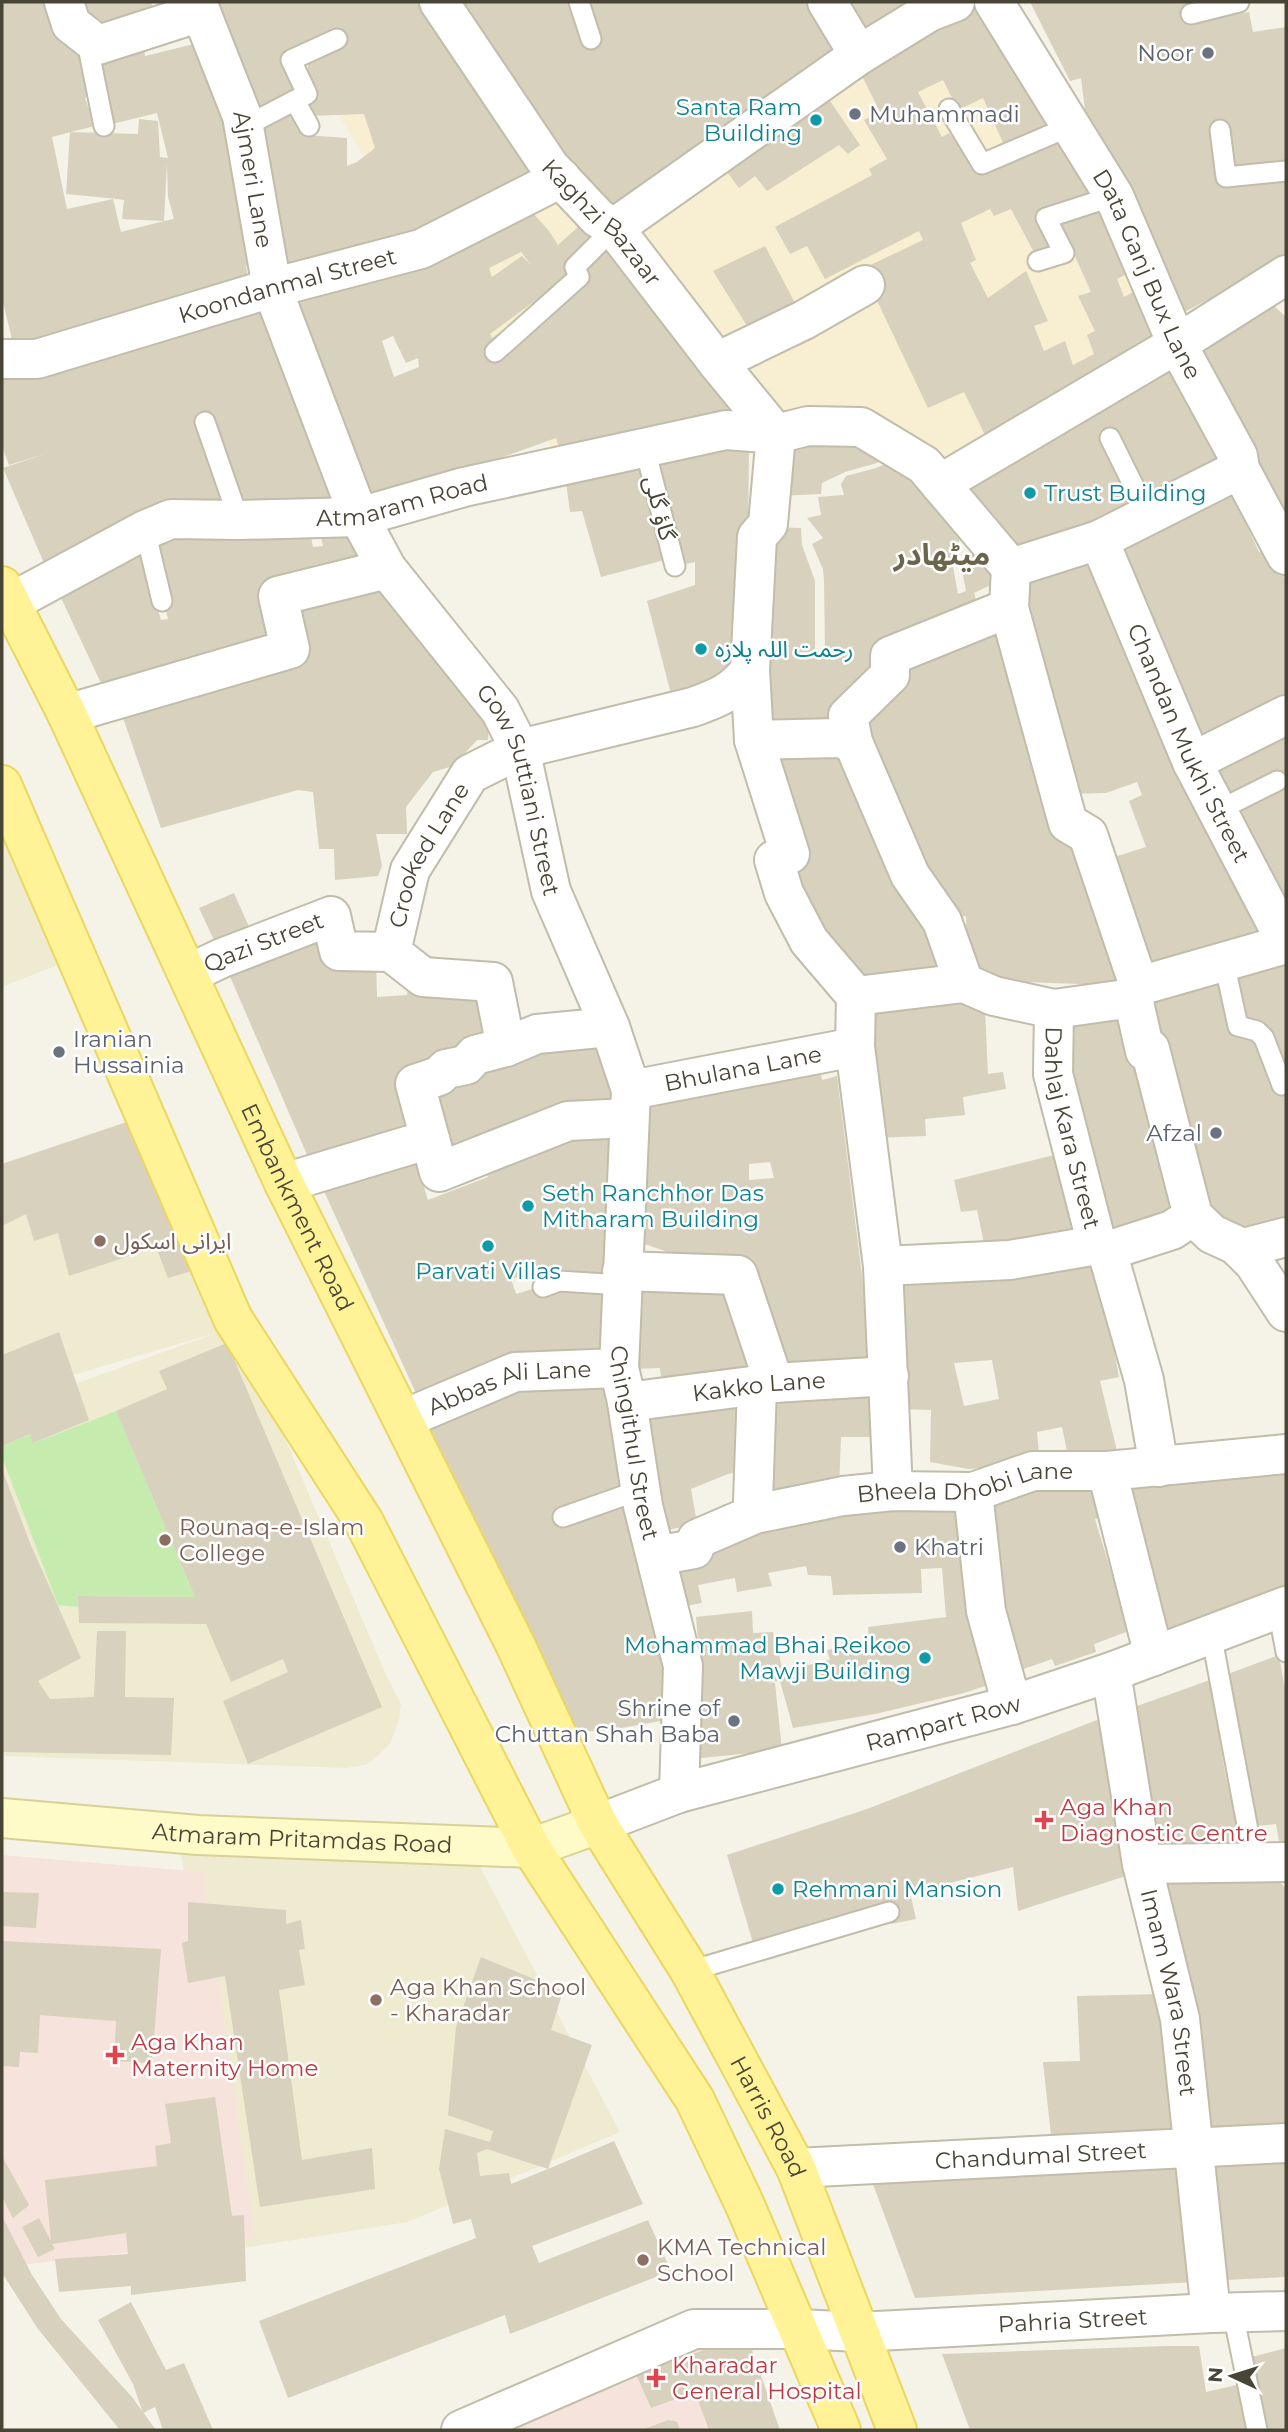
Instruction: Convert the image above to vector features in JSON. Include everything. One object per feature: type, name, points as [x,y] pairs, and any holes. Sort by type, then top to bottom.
[{"type":"main road","name":"Embankment Road","points":[[6,595],[67,714],[284,1183],[515,1644],[598,1824]]},
{"type":"main road","points":[[2,785],[233,1319],[364,1522],[531,1848],[695,2099],[744,2203],[841,2430]]},
{"type":"main road","name":"Atmaram Pritamdas Road","points":[[2,1818],[198,1835],[531,1848],[598,1824]]},
{"type":"main road","name":"Harris Road","points":[[598,1824],[690,1971],[796,2168],[897,2430]]},
{"type":"street","points":[[64,2],[71,24],[98,45],[199,7]]},
{"type":"street","name":"Kaghzi Bazaar","points":[[439,2],[550,167],[598,218],[614,228],[717,362],[792,430]]},
{"type":"street","points":[[827,2],[859,55]]},
{"type":"street","points":[[614,228],[859,55],[929,12],[956,2]]},
{"type":"street","name":"Data Ganj Bux Lane","points":[[995,2],[1114,196],[1177,344],[1238,456],[1240,469],[1286,555]]},
{"type":"street","name":"Ajmeri Lane","points":[[199,7],[242,116],[272,288],[359,517]]},
{"type":"street","name":"Koondanmal Street","points":[[3,354],[37,359],[272,288],[421,249],[561,178]]},
{"type":"street","points":[[940,484],[1285,277]]},
{"type":"street","points":[[717,362],[804,320],[865,285]]},
{"type":"street","name":"Atmaram Road","points":[[6,595],[171,519],[359,517],[464,487],[726,430],[861,427],[924,465],[1011,568]]},
{"type":"street","points":[[792,430],[768,524],[757,537],[750,670],[754,740],[790,854],[774,860],[784,893],[809,941],[856,996],[855,1046],[883,1266],[893,1491]]},
{"type":"street","points":[[1240,469],[1099,540],[1011,568],[1009,608],[1068,823],[1088,835],[1136,992],[1145,1051],[1150,1049],[1193,1216],[1212,1234],[1240,1249],[1254,1263],[1286,1312]]},
{"type":"street","name":"Gow Suttiani Street","points":[[359,517],[387,569],[500,710],[520,749],[551,891],[610,1027],[629,1104]]},
{"type":"street","name":"Chandan Mukhi Street","points":[[1099,540],[1192,762],[1286,943]]},
{"type":"street","points":[[67,714],[290,649],[278,596],[387,569]]},
{"type":"street","points":[[964,983],[942,921],[910,876],[853,742],[848,716],[890,675],[890,656],[1009,608]]},
{"type":"street","name":"Crooked Lane","points":[[391,952],[410,870],[470,774],[520,749],[693,707],[717,698],[739,685],[750,670]]},
{"type":"street","points":[[1192,762],[1286,715]]},
{"type":"street","points":[[754,740],[838,738],[853,742]]},
{"type":"street","name":"Qazi Street","points":[[188,974],[331,916],[339,951],[391,952]]},
{"type":"street","points":[[856,996],[964,983],[995,996],[1054,1009],[1136,992],[1286,943]]},
{"type":"street","points":[[391,952],[423,977],[493,982],[506,1047]]},
{"type":"street","name":"Dahlaj Kara Street","points":[[1054,1009],[1053,1074],[1102,1248],[1144,1380],[1159,1466]]},
{"type":"street","points":[[284,1183],[430,1139],[415,1084],[439,1076],[446,1069],[466,1065],[475,1055],[506,1047],[537,1034],[610,1027]]},
{"type":"street","name":"Bhulana Lane","points":[[430,1139],[439,1172],[568,1121],[855,1046]]},
{"type":"street","name":"Chingithul Street","points":[[629,1104],[622,1278],[623,1385],[640,1490],[683,1666],[679,1793]]},
{"type":"street","points":[[883,1266],[1010,1260],[1102,1248],[1172,1230],[1193,1216]]},
{"type":"street","points":[[1240,1249],[1286,1237]]},
{"type":"street","points":[[622,1278],[738,1275],[766,1385],[753,1501],[755,1514]]},
{"type":"street","name":"Abbas Ali Lane","points":[[404,1419],[515,1372],[623,1385]]},
{"type":"street","name":"Kakko Lane","points":[[623,1385],[766,1385],[889,1376]]},
{"type":"street","name":"Bheela Dhobi Lane","points":[[656,1556],[694,1549],[697,1539],[755,1514],[843,1496],[893,1491],[973,1492],[1033,1471],[1107,1471],[1286,1454]]},
{"type":"street","points":[[1107,1471],[1154,1656]]},
{"type":"street","points":[[973,1492],[986,1611],[1012,1705]]},
{"type":"street","name":"Rampart Row","points":[[598,1824],[679,1793],[1012,1705],[1111,1672],[1282,1607]]},
{"type":"street","name":"Imam Wara Street","points":[[1111,1672],[1142,1864],[1180,2019],[1194,2147],[1222,2313]]},
{"type":"street","points":[[1142,1864],[1270,1862]]},
{"type":"street","name":"Chandumal Street","points":[[796,2168],[1286,2143]]},
{"type":"street","name":"Pahria Street","points":[[461,2430],[694,2329],[859,2332],[1286,2311]]},
{"type":"lane","points":[[579,2],[592,38]]},
{"type":"lane","points":[[1191,15],[1240,2]]},
{"type":"lane","points":[[86,35],[104,126]]},
{"type":"lane","points":[[244,127],[307,94],[291,60],[337,39]]},
{"type":"lane","points":[[295,101],[309,126]]},
{"type":"lane","points":[[949,109],[982,164],[1071,126]]},
{"type":"lane","points":[[1220,130],[1226,177],[1286,171]]},
{"type":"lane","points":[[1038,261],[1065,253],[1046,218],[1114,196]]},
{"type":"lane","points":[[495,352],[579,277],[575,267],[614,228]]},
{"type":"lane","points":[[205,422],[239,520]]},
{"type":"lane","points":[[1110,438],[1148,515]]},
{"type":"lane","name":"گاؤ گلی","points":[[645,449],[675,566]]},
{"type":"lane","points":[[145,530],[162,601]]},
{"type":"lane","points":[[1217,811],[1277,781]]},
{"type":"lane","points":[[1224,962],[1238,1026],[1257,1031],[1264,1038],[1282,1085]]},
{"type":"lane","points":[[543,1286],[559,1282],[622,1278]]},
{"type":"lane","points":[[563,1517],[640,1490]]},
{"type":"lane","points":[[1282,1607],[1286,1651]]},
{"type":"lane","points":[[1211,1633],[1270,1862]]},
{"type":"lane","points":[[690,1971],[889,1913]]},
{"type":"lane","points":[[1222,2313],[1257,2430]]},
{"type":"shaded area","points":[[269,2],[828,2],[859,55],[955,2],[994,2],[1177,344],[940,484],[852,427],[563,467],[495,352],[421,249]]},
{"type":"shaded area","points":[[2,785],[75,958],[2,987]]},
{"type":"shaded area","name":"Rounaq-e-Islam College","points":[[143,1116],[401,1704],[399,1720],[390,1744],[365,1765],[347,1768],[2,1756],[2,1410],[219,1332],[2,1396],[2,1164]]},
{"type":"shaded area","name":"Aga Khan School - Kharadar","points":[[180,1846],[479,1865],[620,2132],[408,2222],[237,2249]]},
{"type":"shaded area","name":"Aga Khan Maternity Home","points":[[2,1855],[203,1872],[255,2238],[2,2267]]},
{"type":"shaded area","name":"Kharadar General Hospital","points":[[706,2327],[748,2430],[464,2430]]},
{"type":"green space","points":[[116,1411],[195,1597],[79,1596],[78,1607],[58,1605],[2,1457],[2,1446],[31,1434],[34,1443]]},
{"type":"building","points":[[2,2],[53,2],[85,58],[91,96],[85,98],[95,126],[71,132],[138,134],[139,119],[158,121],[160,157],[168,158],[157,113],[112,124],[97,55],[143,44],[145,56],[198,43],[232,144],[252,266],[246,266],[249,283],[14,348],[2,298]],"holes":[[[70,132],[66,194],[124,200],[122,219],[164,221],[121,232],[113,199],[67,209],[52,137]],[[167,164],[168,197],[174,219],[164,221]]]},
{"type":"building","points":[[72,2],[151,2],[156,17],[124,28],[92,22]]},
{"type":"building","points":[[209,2],[417,2],[468,75],[541,170],[390,252],[287,275],[249,128],[298,110],[306,135],[347,138],[347,166],[375,148],[364,114],[308,116],[308,63],[343,47],[338,35],[286,58],[304,91],[258,116]]},
{"type":"building","points":[[453,2],[813,2],[847,56],[610,212],[544,130]]},
{"type":"building","points":[[844,2],[934,2],[868,41]]},
{"type":"building","points":[[970,2],[986,2],[1055,127],[1005,147],[983,98],[958,110],[943,80],[918,92],[942,137],[949,133],[980,172],[1062,140],[1090,197],[1053,210],[1056,250],[1036,256],[1011,209],[994,216],[990,209],[961,223],[976,260],[970,263],[988,298],[1026,271],[1048,321],[1034,326],[1044,351],[1065,341],[1073,365],[1094,354],[1087,335],[1095,331],[1078,296],[1091,292],[1059,220],[1097,207],[1127,274],[1117,279],[1124,297],[1133,292],[1158,345],[988,441],[964,392],[928,408],[862,269],[923,240],[919,231],[825,279],[807,246],[790,254],[775,227],[872,175],[869,169],[887,159],[864,120],[880,112],[855,62]]},
{"type":"building","points":[[1030,2],[1195,2],[1184,5],[1186,23],[1249,12],[1253,32],[1286,27],[1286,263],[1251,277],[1179,315],[1086,118],[1081,78],[1070,81]]},
{"type":"building","name":"Santa Ram Building","points":[[826,95],[860,145],[848,154],[839,145],[767,191],[755,176],[739,188],[721,164]]},
{"type":"building","points":[[522,201],[558,245],[590,216],[605,232],[573,273],[490,334],[492,338],[582,275],[613,235],[739,405],[702,420],[563,460],[556,438],[360,508],[283,293]],"holes":[[[521,252],[532,266],[522,256],[492,277],[489,268]],[[393,336],[406,363],[418,358],[419,367],[394,377],[382,341]]]},
{"type":"building","points":[[765,246],[804,320],[757,342],[713,271]]},
{"type":"building","points":[[265,301],[341,508],[232,505],[47,570],[3,468],[48,453],[9,465],[2,446],[2,375]]},
{"type":"building","points":[[1271,303],[1286,317],[1286,523],[1193,348]]},
{"type":"building","points":[[1168,358],[1225,466],[1147,505],[1113,436],[1101,443],[1139,514],[1016,560],[956,488]]},
{"type":"building","points":[[788,435],[852,445],[890,456],[822,483],[821,494],[779,496]]},
{"type":"building","points":[[693,445],[749,448],[748,536],[741,664],[673,702],[647,601],[695,585],[695,562],[677,566],[647,457]]},
{"type":"building","points":[[645,457],[672,558],[601,577],[582,511],[570,512],[565,474]]},
{"type":"building","points":[[901,457],[966,521],[952,561],[958,594],[966,591],[960,560],[977,551],[999,581],[974,593],[981,616],[845,705],[843,730],[760,732],[766,527],[801,528],[802,545],[815,581],[815,651],[825,652],[823,569],[812,544],[823,538],[807,518],[821,515],[818,497],[844,495],[841,484],[846,476],[876,468]]},
{"type":"building","points":[[1228,486],[1259,552],[1269,548],[1286,580],[1286,703],[1200,745],[1112,543]]},
{"type":"building","points":[[309,526],[313,547],[323,546],[320,533],[354,527],[362,564],[319,577],[317,564],[271,588],[284,643],[106,694],[56,587],[139,543],[161,620],[168,619],[149,545],[186,528]]},
{"type":"building","points":[[1097,552],[1277,938],[1146,970],[1108,859],[1146,847],[1129,801],[1142,795],[1137,782],[1106,793],[1069,794],[1014,586]]},
{"type":"building","points":[[382,574],[490,701],[488,740],[477,740],[453,766],[433,772],[406,807],[407,834],[376,834],[382,866],[378,876],[335,880],[334,849],[319,849],[313,792],[298,790],[161,828],[120,709],[296,654],[285,601]]},
{"type":"building","points":[[1007,613],[1116,970],[1116,980],[1108,985],[967,980],[966,916],[947,920],[920,865],[914,832],[898,837],[853,719],[901,673]]},
{"type":"building","points":[[1286,725],[1286,918],[1205,763]]},
{"type":"building","points":[[833,742],[955,971],[904,981],[899,971],[856,990],[780,865],[810,855],[795,806],[783,810],[780,752]]},
{"type":"building","points":[[234,893],[254,938],[219,951],[199,908]]},
{"type":"building","points":[[326,927],[376,959],[377,997],[407,995],[408,989],[493,982],[506,1047],[401,1097],[413,1134],[311,1164],[225,965]]},
{"type":"building","points":[[1286,953],[1286,1070],[1270,1031],[1256,1020],[1241,1020],[1232,970]]},
{"type":"building","points":[[1219,980],[1286,1085],[1286,1233],[1210,1226],[1145,999]]},
{"type":"building","points":[[984,988],[988,1074],[1003,1072],[1006,1089],[963,1097],[965,1115],[925,1119],[926,1136],[871,1138],[865,1001]]},
{"type":"building","points":[[1127,1009],[1182,1206],[1108,1239],[1056,1017]]},
{"type":"building","points":[[606,1031],[623,1107],[438,1153],[420,1089]]},
{"type":"building","points":[[818,1061],[822,1080],[837,1076],[874,1371],[781,1378],[745,1279],[639,1242],[641,1099]],"holes":[[[770,1162],[774,1178],[749,1180],[749,1164]]]},
{"type":"building","points":[[130,1121],[195,1270],[168,1278],[156,1247],[69,1276],[58,1233],[34,1241],[26,1214],[2,1226],[2,1164]]},
{"type":"building","points":[[620,1133],[608,1357],[419,1400],[323,1189],[416,1161],[428,1200],[488,1177],[484,1166],[549,1136]],"holes":[[[559,1266],[559,1281],[516,1294],[511,1279]]]},
{"type":"building","points":[[1062,1153],[1084,1234],[985,1248],[977,1210],[961,1212],[954,1180]]},
{"type":"building","points":[[1091,1254],[1119,1377],[1100,1381],[1119,1459],[1070,1466],[1062,1427],[1037,1432],[1040,1464],[968,1469],[930,1462],[931,1410],[903,1409],[900,1273]],"holes":[[[992,1360],[999,1399],[964,1406],[954,1363]]]},
{"type":"building","points":[[637,1280],[735,1283],[767,1378],[662,1387],[660,1368],[633,1369]]},
{"type":"building","points":[[59,1332],[89,1420],[33,1443],[30,1434],[2,1446],[2,1355]]},
{"type":"building","points":[[227,1343],[382,1707],[248,1764],[223,1701],[288,1672],[283,1659],[231,1682],[206,1624],[79,1623],[78,1596],[195,1597],[116,1411],[167,1389],[159,1371]]},
{"type":"building","points":[[604,1372],[623,1501],[668,1638],[666,1720],[605,1731],[577,1731],[570,1730],[424,1419],[503,1386]]},
{"type":"building","points":[[878,1392],[878,1437],[841,1437],[839,1489],[764,1490],[764,1393]]},
{"type":"building","points":[[752,1397],[748,1470],[728,1474],[691,1489],[697,1523],[657,1533],[637,1407]]},
{"type":"building","points":[[1286,1466],[1286,1585],[1158,1633],[1117,1478]]},
{"type":"building","points":[[2,1469],[30,1543],[81,1658],[38,1681],[50,1699],[94,1697],[97,1631],[126,1631],[125,1697],[174,1698],[171,1755],[2,1752]]},
{"type":"building","points":[[1098,1478],[1108,1516],[1095,1519],[1129,1631],[1094,1644],[1096,1652],[1055,1666],[1052,1659],[1018,1671],[996,1602],[985,1495]]},
{"type":"building","points":[[967,1500],[994,1683],[964,1693],[875,1714],[793,1728],[780,1681],[767,1682],[775,1683],[782,1750],[692,1759],[694,1651],[699,1650],[696,1617],[752,1611],[753,1633],[773,1632],[783,1671],[830,1660],[827,1650],[869,1641],[868,1627],[946,1617],[942,1568],[921,1569],[922,1593],[833,1595],[831,1576],[808,1575],[806,1566],[768,1573],[772,1586],[737,1592],[735,1578],[698,1585],[702,1603],[676,1608],[666,1559],[766,1518]]},
{"type":"building","points":[[1279,1655],[1286,1696],[1286,1852],[1281,1852],[1276,1824],[1257,1826],[1228,1674]]},
{"type":"building","points":[[1210,1680],[1224,1767],[1241,1844],[1151,1856],[1123,1711]]},
{"type":"building","points":[[1110,1715],[1135,1873],[1018,1911],[1013,1867],[910,1893],[916,1919],[891,1924],[888,1913],[754,1946],[727,1855],[867,1809]]},
{"type":"building","points":[[1271,1871],[1286,1889],[1286,2133],[1202,2137],[1167,1878]]},
{"type":"building","points":[[2,1892],[39,1893],[36,1928],[2,1926]]},
{"type":"building","points":[[188,1902],[286,1910],[286,1924],[301,1920],[305,1949],[299,1950],[305,1985],[279,1990],[302,2160],[372,2148],[375,2189],[260,2207],[225,1976],[188,1983],[182,1943],[188,1941]]},
{"type":"building","points":[[2,1941],[161,1949],[152,2063],[114,2061],[116,2021],[40,2015],[38,2053],[20,2052],[19,2067],[2,2066]]},
{"type":"building","points":[[481,1957],[563,1991],[551,2030],[592,2045],[548,2169],[614,2141],[643,2204],[532,2246],[539,2263],[648,2220],[671,2271],[510,2334],[505,2315],[288,2398],[259,2321],[476,2238],[471,2219],[453,2224],[439,2169],[445,2129],[490,2142],[493,2131],[448,2115],[456,2027]],"holes":[[[487,2149],[548,2169],[511,2184],[509,2173],[480,2176],[477,2153]]]},
{"type":"building","points":[[1161,1994],[1169,2046],[1172,2141],[1052,2145],[1043,2062],[1080,2061],[1077,1996]]},
{"type":"building","points":[[215,2097],[232,2216],[244,2215],[246,2281],[131,2295],[131,2286],[59,2292],[55,2259],[128,2254],[126,2233],[52,2244],[55,2249],[38,2257],[22,2227],[39,2218],[51,2241],[45,2180],[157,2166],[155,2146],[171,2143],[165,2104]]},
{"type":"building","points":[[1286,2153],[1286,2277],[1224,2280],[1212,2157]]},
{"type":"building","points":[[2,2156],[29,2205],[13,2218],[2,2197]]},
{"type":"building","points":[[1184,2158],[1195,2282],[915,2298],[870,2176]]},
{"type":"building","points":[[2,2216],[32,2275],[61,2319],[132,2397],[156,2430],[120,2430],[38,2329],[2,2273]]},
{"type":"building","points":[[131,2302],[166,2370],[184,2363],[213,2430],[163,2430],[155,2407],[143,2413],[133,2384],[98,2320]]},
{"type":"building","points":[[721,2344],[752,2350],[780,2430],[709,2430],[695,2392],[651,2408],[636,2374]]},
{"type":"building","points":[[1199,2346],[1206,2392],[1241,2384],[1251,2430],[970,2430],[942,2354]]},
{"type":"building","points":[[1286,2348],[1286,2430],[1263,2430],[1248,2358]]},
{"type":"building","points":[[668,2420],[677,2422],[680,2430],[642,2430]]},
{"type":"place","name":"Noor","points":[[1208,53]]},
{"type":"place","name":"Muhammadi","points":[[855,114]]},
{"type":"place","name":"Santa Ram Building","points":[[816,120]]},
{"type":"place","name":"Trust Building","points":[[1030,493]]},
{"type":"place","name":"رحمت اللہ پلازہ","points":[[701,649]]},
{"type":"place","name":"Iranian Hussainia","points":[[59,1052]]},
{"type":"place","name":"Afzal","points":[[1216,1133]]},
{"type":"place","name":"Seth Ranchhor Das Mitharam Building","points":[[528,1206]]},
{"type":"place","name":"ایرانی اسکول","points":[[100,1241]]},
{"type":"place","name":"Parvati Villas","points":[[488,1246]]},
{"type":"place","name":"Rounaq-e-Islam College","points":[[165,1540]]},
{"type":"place","name":"Khatri","points":[[900,1547]]},
{"type":"place","name":"Mohammad Bhai Reikoo Mawji Building","points":[[925,1658]]},
{"type":"place","name":"Shrine of Chuttan Shah Baba","points":[[734,1721]]},
{"type":"place","name":"Aga Khan Diagnostic Centre","points":[[1044,1820]]},
{"type":"place","name":"Rehmani Mansion","points":[[778,1889]]},
{"type":"place","name":"Aga Khan School - Kharadar","points":[[376,2000]]},
{"type":"place","name":"Aga Khan Maternity Home","points":[[115,2055]]},
{"type":"place","name":"KMA Technical School","points":[[643,2260]]},
{"type":"place","name":"Kharadar General Hospital","points":[[656,2378]]},
{"type":"district","name":"میٹھادر","points":[[942,554]]}]
